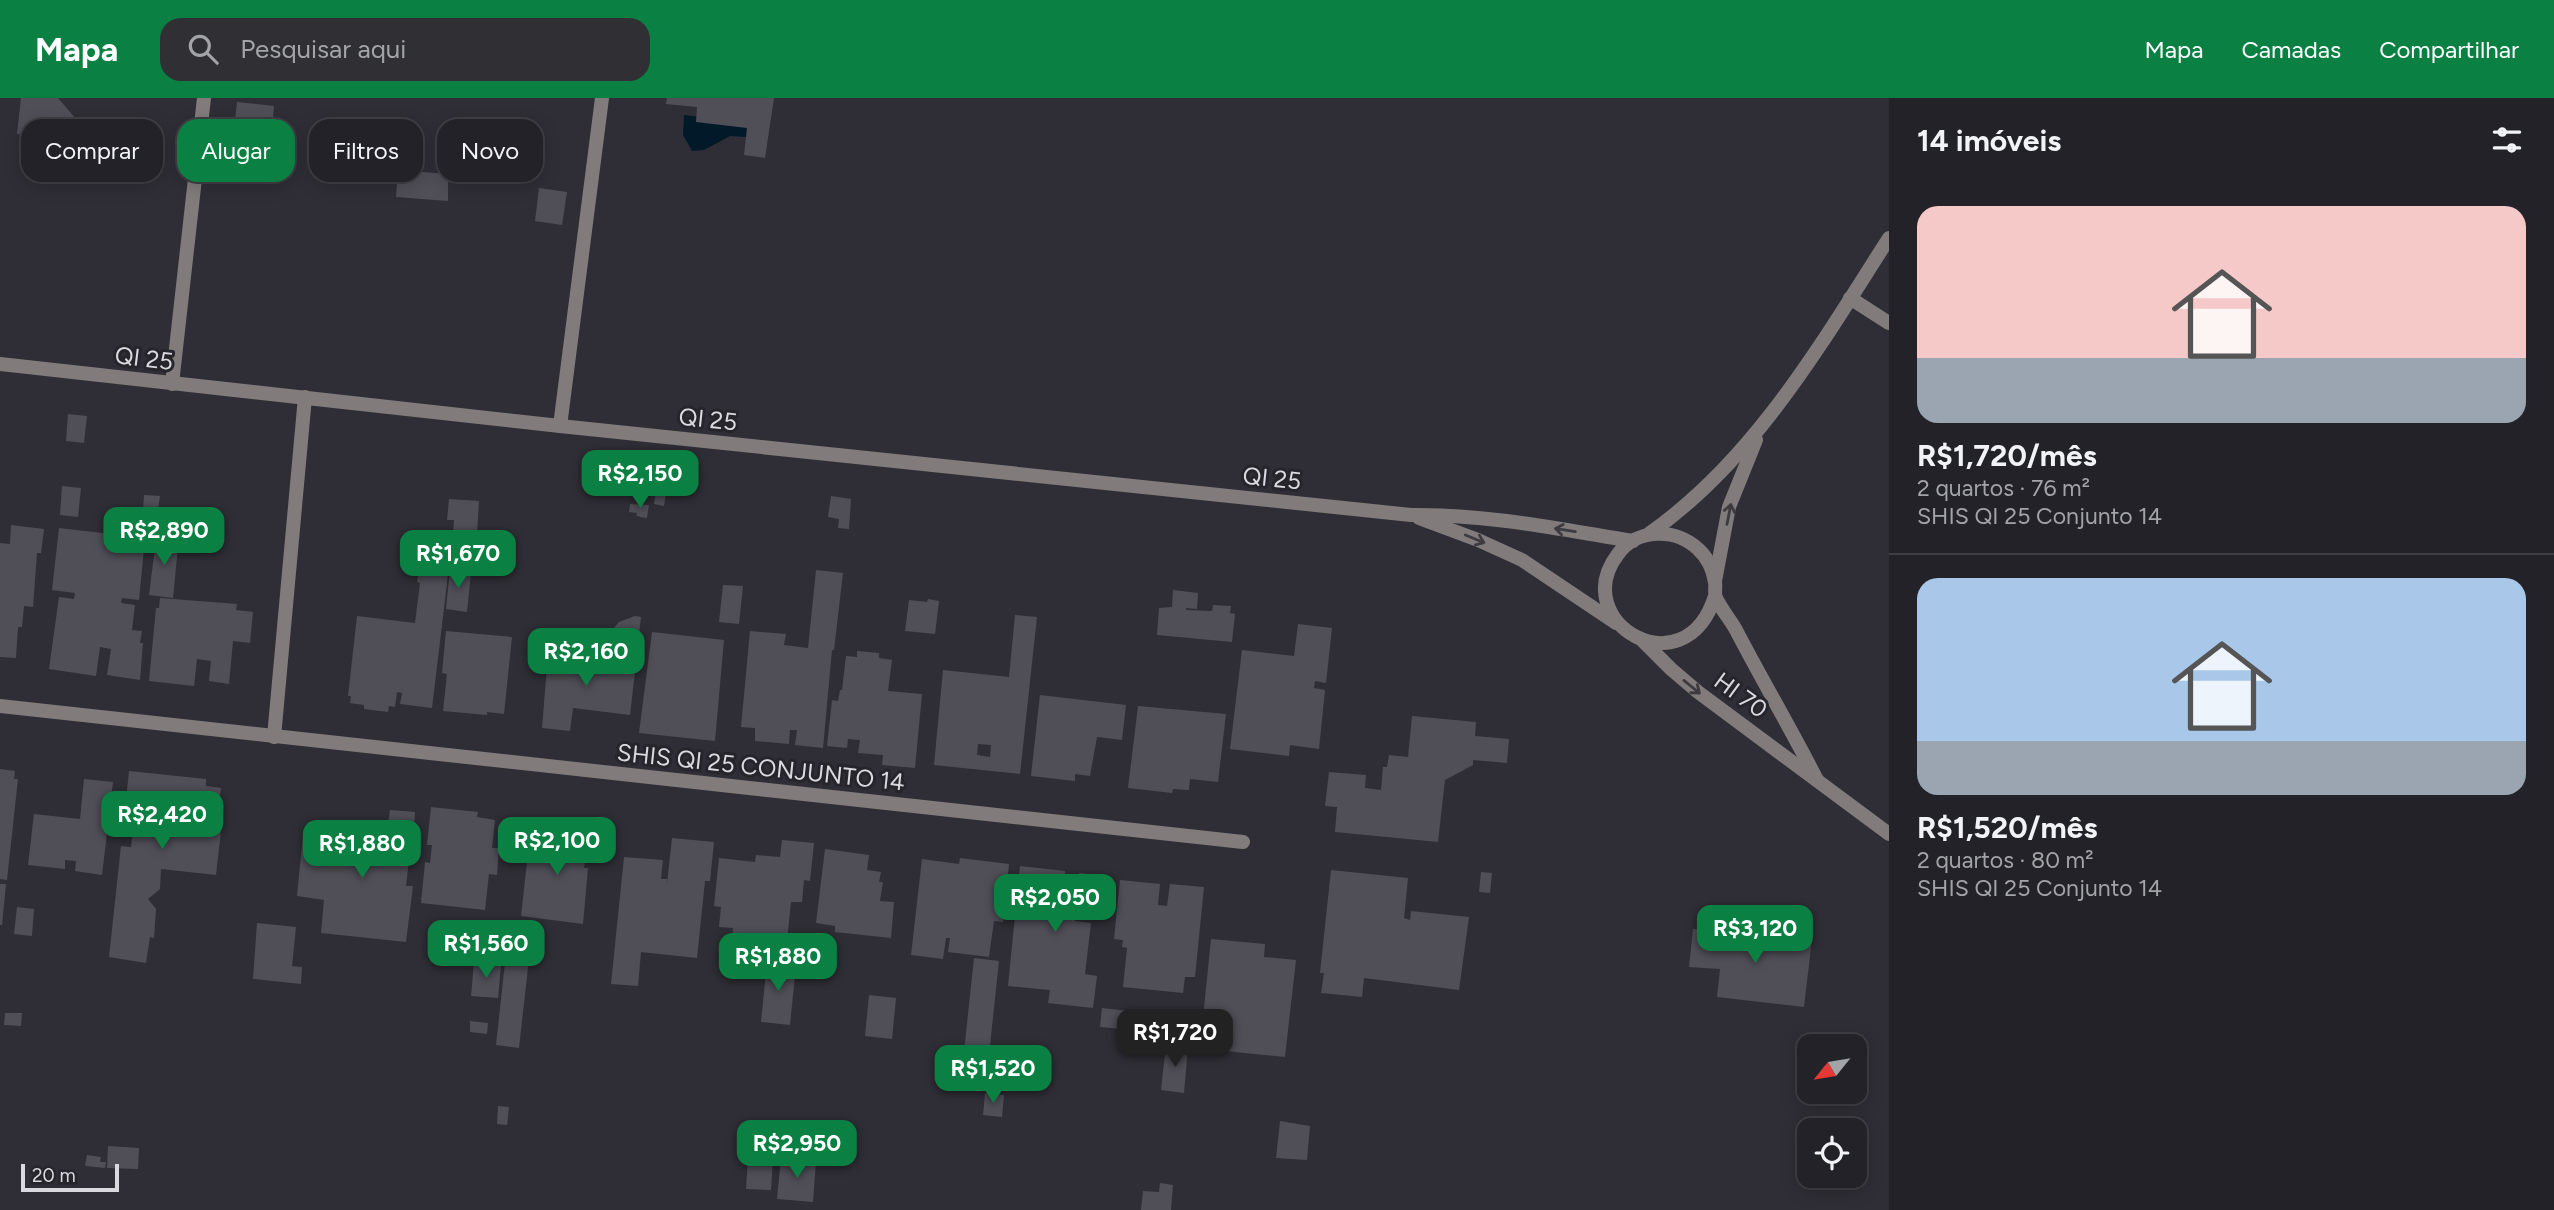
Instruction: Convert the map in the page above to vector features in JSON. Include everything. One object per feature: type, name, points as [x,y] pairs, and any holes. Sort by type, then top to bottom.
[{"type":"street","points":[[172,384],[204,98]]},
{"type":"street","points":[[560,426],[602,98]]},
{"type":"street","points":[[1759,432],[1730,508],[1710,612],[1702,625],[1689,636],[1658,644],[1642,641],[1619,625],[1610,611],[1606,579],[1611,564],[1620,550],[1649,534],[1682,509],[1759,432],[1889,238]]},
{"type":"street","points":[[1850,298],[1889,323]]},
{"type":"street","name":"QI 25","points":[[0,364],[1411,515],[1453,514],[1508,520],[1633,541]]},
{"type":"street","points":[[274,737],[304,397]]},
{"type":"street","name":"QI 25","points":[[1411,515],[1478,540],[1522,561],[1619,625]]},
{"type":"street","points":[[1649,534],[1667,534],[1684,539],[1699,550],[1710,564],[1715,589]]},
{"type":"street","name":"HI 70","points":[[1715,589],[1753,666],[1788,722],[1817,780]]},
{"type":"street","name":"HI 70","points":[[1642,641],[1698,692],[1889,834]]},
{"type":"street","name":"SHIS QI 25 CONJUNTO 14","points":[[0,706],[1243,842]]},
{"type":"water","points":[[684,115],[763,124],[762,138],[730,136],[704,150],[692,151],[683,135]]},
{"type":"building","points":[[21,98],[58,98],[76,119],[21,119],[21,134],[17,134]]},
{"type":"building","points":[[667,98],[774,98],[765,158],[744,155],[747,128],[696,122],[697,107],[666,104]]},
{"type":"building","points":[[237,102],[274,106],[273,119],[235,119]]},
{"type":"building","points":[[423,172],[437,173],[437,182],[448,182],[448,201],[396,197],[397,182],[423,182]]},
{"type":"building","points":[[539,188],[567,192],[562,225],[535,221]]},
{"type":"building","points":[[68,414],[87,416],[84,443],[66,441]]},
{"type":"building","points":[[62,486],[81,488],[78,517],[60,515]]},
{"type":"building","points":[[656,491],[666,492],[664,506],[654,504]]},
{"type":"building","points":[[144,495],[160,496],[156,525],[142,524]]},
{"type":"building","points":[[831,496],[851,499],[849,529],[838,528],[839,519],[828,517]]},
{"type":"building","points":[[449,499],[479,501],[477,534],[453,532],[454,520],[447,520]]},
{"type":"building","points":[[630,504],[649,505],[647,518],[629,512]]},
{"type":"building","points":[[11,525],[44,529],[41,553],[37,553],[33,607],[24,606],[22,627],[18,627],[16,658],[0,657],[0,543],[10,544]]},
{"type":"building","points":[[59,528],[145,538],[139,600],[122,598],[121,603],[135,605],[132,630],[142,631],[140,680],[107,675],[111,649],[100,647],[96,676],[49,669],[59,597],[74,599],[75,593],[52,590]]},
{"type":"building","points":[[157,532],[172,534],[170,547],[178,547],[173,598],[149,595]]},
{"type":"building","points":[[422,546],[451,550],[432,708],[400,704],[402,693],[397,692],[395,707],[389,706],[388,712],[364,709],[364,705],[350,703],[351,696],[348,696],[357,616],[415,623]]},
{"type":"building","points":[[450,569],[471,572],[467,612],[446,609]]},
{"type":"building","points":[[816,570],[843,573],[832,650],[823,748],[795,745],[797,730],[790,730],[789,744],[755,741],[755,728],[741,727],[750,631],[786,634],[784,645],[808,648]]},
{"type":"building","points":[[723,585],[743,586],[739,624],[719,622]]},
{"type":"building","points":[[1173,590],[1198,593],[1197,609],[1186,610],[1212,611],[1213,605],[1231,606],[1230,613],[1235,614],[1232,642],[1157,635],[1159,608],[1172,607]]},
{"type":"building","points":[[160,598],[237,604],[236,610],[253,612],[250,643],[233,641],[229,684],[209,681],[211,661],[197,659],[194,686],[149,681],[156,608],[159,608]]},
{"type":"building","points":[[928,599],[939,601],[935,634],[905,631],[909,600],[927,602]]},
{"type":"building","points":[[1015,615],[1037,617],[1020,774],[934,765],[943,670],[1009,677]],"holes":[[[978,744],[991,745],[990,757],[977,755]]]},
{"type":"building","points":[[635,616],[641,617],[636,660],[609,657],[613,629],[619,622]]},
{"type":"building","points":[[1298,624],[1332,628],[1326,683],[1315,681],[1314,688],[1325,690],[1319,749],[1290,745],[1289,756],[1230,749],[1242,650],[1294,656]]},
{"type":"building","points":[[446,631],[512,637],[504,714],[443,711],[447,674],[442,673]]},
{"type":"building","points":[[652,632],[724,640],[715,741],[639,733]]},
{"type":"building","points":[[857,651],[879,653],[879,658],[892,660],[888,691],[922,694],[915,768],[882,765],[883,755],[858,753],[860,740],[848,739],[847,748],[827,746],[832,700],[838,701],[842,690],[846,656],[857,657]]},
{"type":"building","points":[[548,654],[636,663],[630,715],[573,708],[570,731],[542,728]]},
{"type":"building","points":[[1040,695],[1126,705],[1122,740],[1097,737],[1090,776],[1075,774],[1075,781],[1031,776]]},
{"type":"building","points":[[1138,706],[1226,714],[1218,782],[1190,779],[1189,790],[1173,789],[1172,793],[1128,788]]},
{"type":"building","points":[[1412,716],[1476,722],[1475,736],[1509,739],[1507,763],[1473,760],[1473,765],[1445,780],[1438,842],[1335,832],[1337,807],[1325,806],[1329,772],[1366,775],[1365,788],[1381,790],[1383,767],[1387,767],[1389,755],[1408,757]]},
{"type":"building","points":[[0,769],[15,771],[14,779],[18,779],[7,880],[0,879]]},
{"type":"building","points":[[129,771],[206,779],[206,786],[221,788],[219,803],[224,805],[216,875],[161,869],[160,889],[148,899],[156,909],[154,938],[150,937],[146,963],[109,957],[121,846],[131,847],[136,801],[126,800]]},
{"type":"building","points":[[84,779],[113,782],[102,875],[75,871],[76,861],[65,860],[65,869],[28,865],[34,814],[80,819]]},
{"type":"building","points":[[431,807],[478,812],[477,817],[495,820],[492,848],[499,848],[497,875],[489,874],[485,910],[421,903],[425,862],[430,863],[432,845],[427,845]]},
{"type":"building","points":[[390,810],[415,812],[412,861],[409,860],[406,886],[413,886],[406,942],[321,933],[324,900],[297,896],[303,835],[371,843],[373,821],[388,823]]},
{"type":"building","points":[[535,827],[589,833],[584,868],[588,868],[583,924],[521,916],[527,862],[532,862]]},
{"type":"building","points":[[672,838],[714,842],[710,881],[705,881],[697,958],[641,952],[638,986],[611,984],[624,857],[663,860],[661,879],[667,879],[667,884]]},
{"type":"building","points":[[782,840],[814,843],[810,881],[804,880],[802,902],[791,902],[786,951],[731,945],[733,928],[719,927],[721,907],[714,906],[719,858],[755,862],[756,855],[780,857]]},
{"type":"building","points":[[825,849],[869,855],[867,870],[881,872],[879,882],[883,882],[880,901],[894,902],[891,938],[835,932],[835,926],[816,923]]},
{"type":"building","points":[[960,858],[1009,864],[1003,922],[994,921],[989,957],[948,952],[950,938],[946,938],[943,959],[911,955],[922,859],[959,864]]},
{"type":"building","points":[[1020,866],[1065,871],[1065,874],[1079,876],[1079,873],[1108,876],[1104,911],[1076,908],[1075,921],[1091,923],[1085,974],[1097,976],[1093,1008],[1048,1003],[1050,990],[1008,986]]},
{"type":"building","points":[[1331,870],[1408,878],[1404,918],[1410,920],[1411,911],[1469,917],[1459,990],[1364,978],[1362,997],[1321,993],[1324,973],[1320,973]]},
{"type":"building","points":[[1481,872],[1492,873],[1490,893],[1479,892]]},
{"type":"building","points":[[1120,880],[1160,884],[1158,905],[1167,906],[1170,884],[1204,887],[1195,977],[1185,977],[1183,993],[1123,987],[1127,948],[1122,947],[1123,940],[1114,939]]},
{"type":"building","points":[[0,884],[6,884],[2,925],[0,925]]},
{"type":"building","points":[[17,907],[34,909],[32,936],[14,934]]},
{"type":"building","points":[[257,923],[296,927],[292,966],[302,967],[301,984],[253,979]]},
{"type":"building","points":[[1693,929],[1812,939],[1804,1007],[1717,997],[1720,969],[1689,967]]},
{"type":"building","points":[[508,935],[525,937],[523,958],[529,959],[519,1048],[496,1045]]},
{"type":"building","points":[[1211,939],[1265,944],[1264,957],[1296,960],[1285,1057],[1215,1050],[1215,1054],[1201,1052]]},
{"type":"building","points":[[974,958],[999,961],[988,1064],[963,1061]]},
{"type":"building","points":[[474,962],[501,965],[498,998],[471,996]]},
{"type":"building","points":[[767,962],[796,965],[790,1025],[761,1022]]},
{"type":"building","points":[[869,995],[896,998],[892,1039],[865,1036]]},
{"type":"building","points":[[1102,1008],[1181,1017],[1179,1034],[1100,1027]]},
{"type":"building","points":[[5,1013],[22,1013],[21,1026],[4,1025]]},
{"type":"building","points":[[470,1021],[488,1023],[487,1034],[470,1032]]},
{"type":"building","points":[[1166,1045],[1188,1047],[1184,1093],[1161,1090]]},
{"type":"building","points":[[985,1093],[1004,1095],[1002,1117],[983,1115]]},
{"type":"building","points":[[498,1106],[509,1107],[507,1125],[497,1124]]},
{"type":"building","points":[[1280,1121],[1310,1126],[1307,1160],[1276,1158]]},
{"type":"building","points":[[108,1146],[139,1148],[138,1169],[107,1168]]},
{"type":"building","points":[[87,1155],[101,1157],[100,1162],[106,1162],[105,1168],[85,1166]]},
{"type":"building","points":[[748,1157],[773,1158],[771,1190],[746,1189]]},
{"type":"building","points":[[781,1158],[816,1161],[813,1202],[777,1199]]},
{"type":"building","points":[[1160,1183],[1173,1185],[1171,1210],[1141,1210],[1143,1191],[1159,1192]]}]
